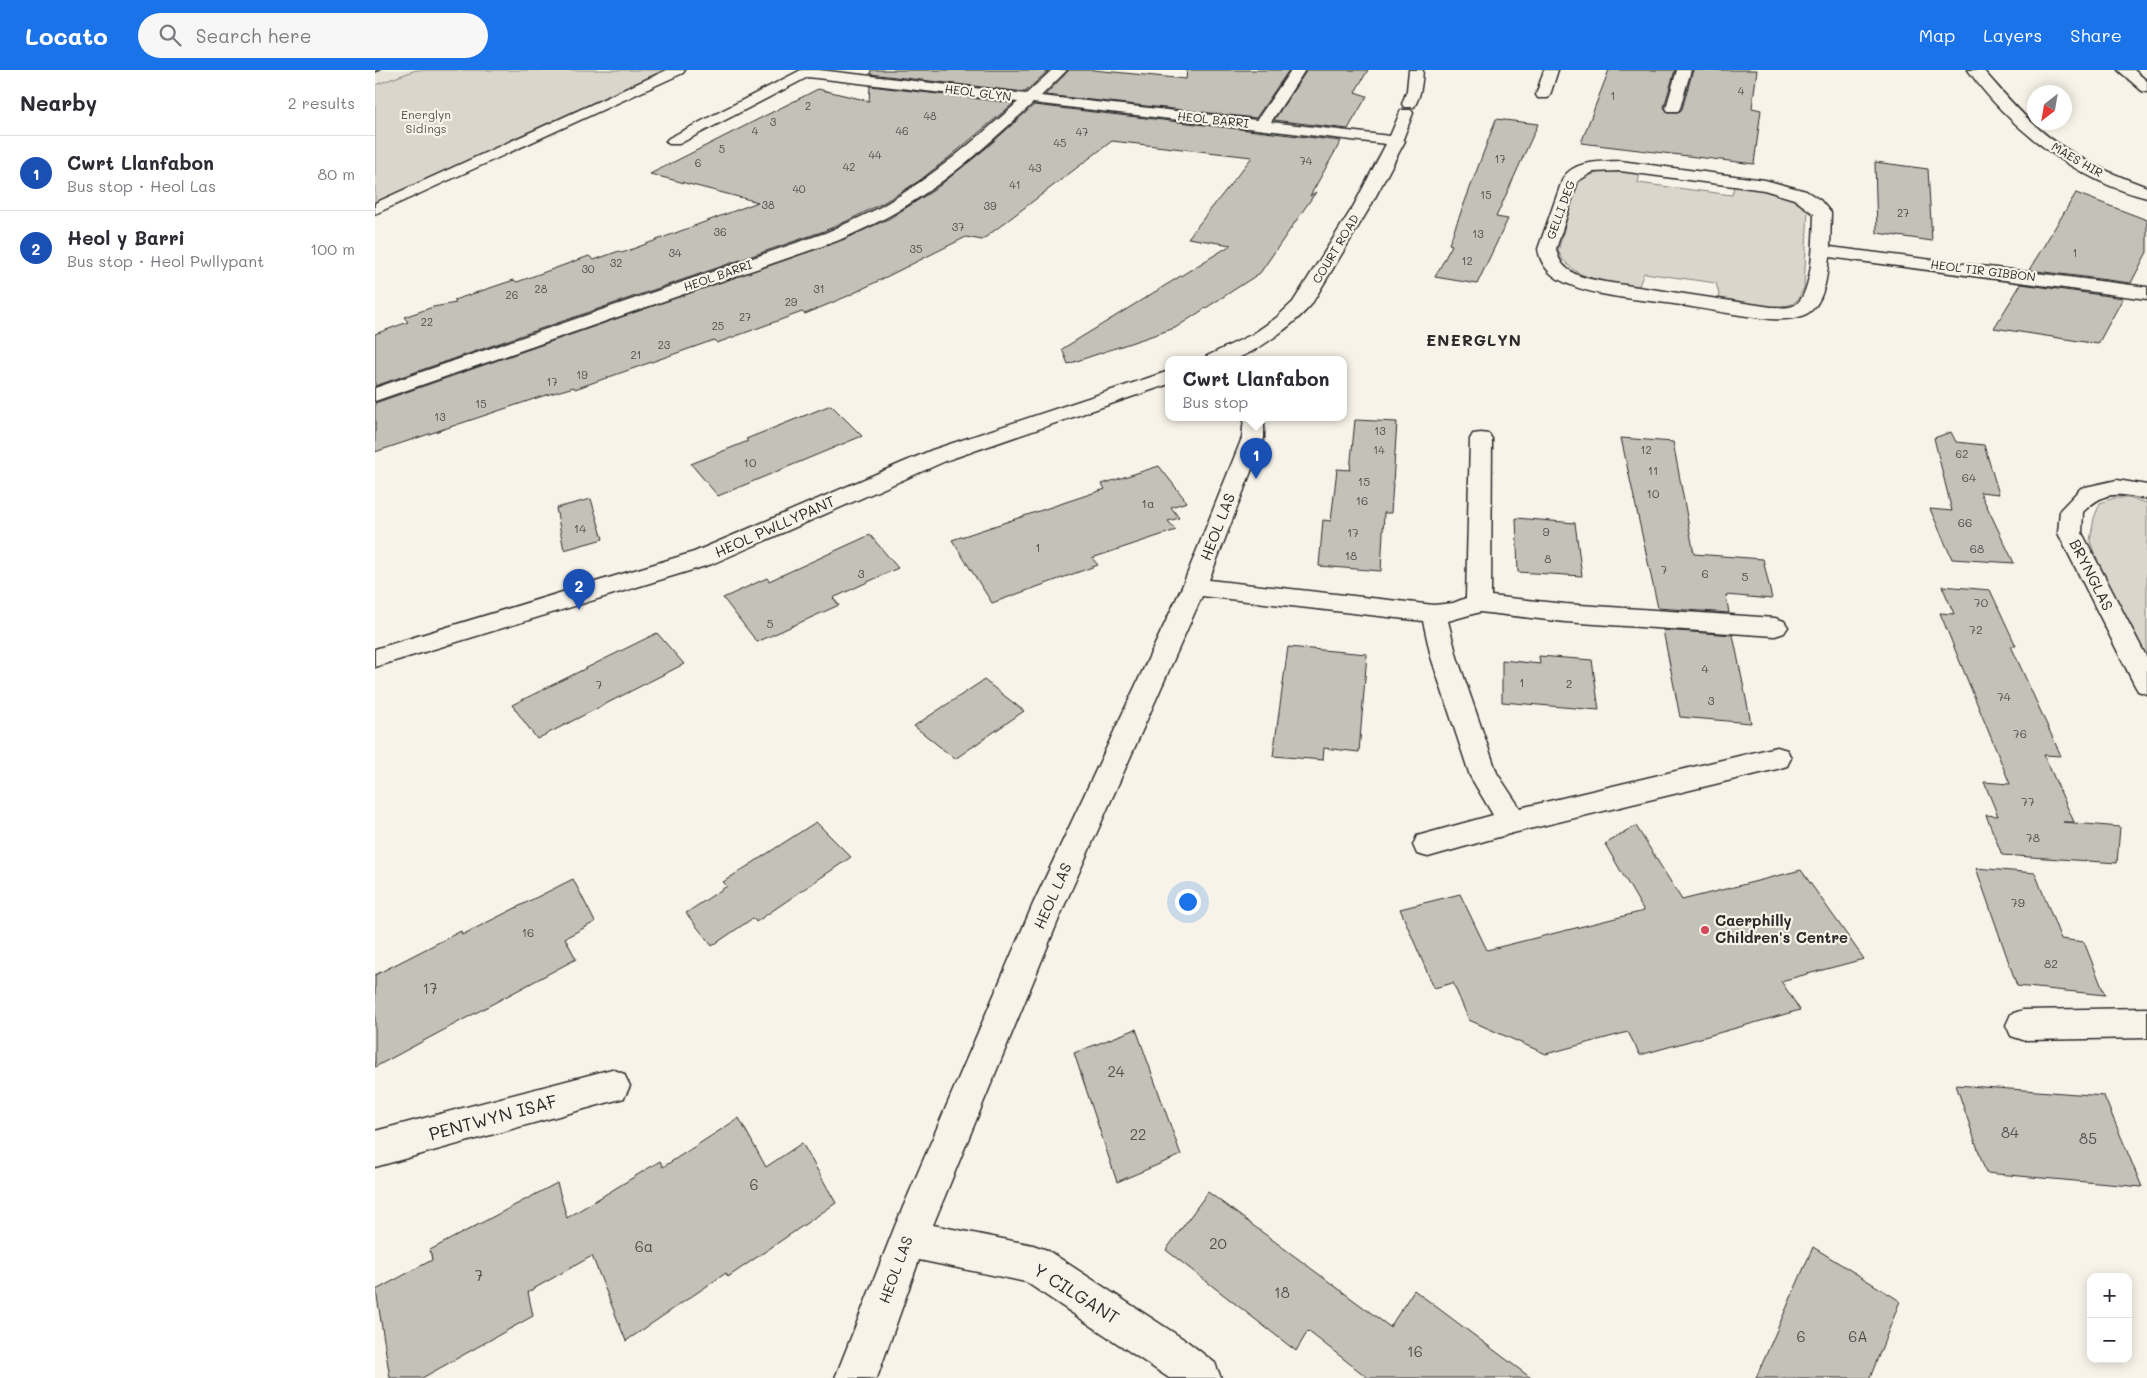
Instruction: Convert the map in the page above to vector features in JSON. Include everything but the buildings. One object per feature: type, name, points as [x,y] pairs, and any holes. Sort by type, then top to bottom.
[{"type":"street","points":[[375,209],[678,70]]},
{"type":"street","name":"HEOL BARRI","points":[[375,395],[831,237],[869,220],[920,189],[1014,115],[1060,70]]},
{"type":"street","points":[[1261,125],[1297,70]]},
{"type":"street","name":"COURT ROAD","points":[[1229,356],[1270,332],[1300,307],[1351,225],[1397,141],[1414,90],[1416,70]]},
{"type":"street","points":[[1543,95],[1551,70]]},
{"type":"street","points":[[1673,108],[1684,70]]},
{"type":"street","name":"MAES HIR","points":[[1975,70],[2022,122],[2046,142],[2075,161],[2113,180],[2147,193]]},
{"type":"street","points":[[2125,70],[2147,88]]},
{"type":"street","name":"HEOL GLYN","points":[[674,141],[810,71],[1030,99]]},
{"type":"street","name":"HEOL BARRI","points":[[1030,99],[1397,141]]},
{"type":"street","name":"GELLI DEG","points":[[1620,166],[1765,185],[1800,195],[1814,204],[1823,213],[1820,251],[1814,293],[1810,301],[1802,309],[1771,313],[1579,282],[1562,273],[1550,261],[1547,249],[1571,178],[1590,167],[1620,166]]},
{"type":"street","name":"HEOL TIR GIBBON","points":[[1820,251],[2147,292]]},
{"type":"street","name":"HEOL PWLLYPANT","points":[[375,658],[703,558],[940,455],[1165,378]]},
{"type":"street","name":"HEOL LAS","points":[[856,1378],[907,1239],[1049,904],[1194,587],[1253,438],[1254,421]]},
{"type":"street","points":[[1477,603],[1481,439]]},
{"type":"street","name":"BRYNGLAS","points":[[2147,492],[2117,487],[2089,493],[2072,510],[2070,533],[2147,684]]},
{"type":"street","points":[[1194,587],[1433,614],[1456,610],[1477,603],[1565,613],[1775,627]]},
{"type":"street","points":[[1433,614],[1444,657],[1484,776],[1513,821]]},
{"type":"street","points":[[1429,845],[1513,821],[1777,758]]},
{"type":"street","points":[[2023,1025],[2147,1023]]},
{"type":"street","name":"PENTWYN ISAF","points":[[375,1149],[612,1086]]},
{"type":"street","name":"Y CILGANT","points":[[907,1239],[1033,1264],[1173,1356],[1200,1378]]},
{"type":"shaded area","points":[[375,70],[416,70],[375,85]]},
{"type":"green space","name":"Energlyn Sidings","points":[[416,70],[664,70],[375,202],[375,85]]},
{"type":"green space","points":[[1610,171],[1640,173],[1638,183],[1732,195],[1734,186],[1763,189],[1783,195],[1801,204],[1808,210],[1804,288],[1799,297],[1794,303],[1785,306],[1756,304],[1720,298],[1716,283],[1644,273],[1638,288],[1592,278],[1573,269],[1558,251],[1576,186],[1580,179],[1596,173]]},
{"type":"green space","points":[[2114,498],[2128,498],[2147,503],[2147,660],[2100,569],[2090,541],[2094,518],[2100,503]]},
{"type":"railway","points":[[375,72],[380,70]]},
{"type":"place","name":"Cwrt Llanfabon","points":[[1256,479]]},
{"type":"place","name":"Heol y Barri","points":[[579,610]]},
{"type":"place","name":"Caerphilly Children's Centre","points":[[1705,930]]},
{"type":"district","name":"ENERGLYN","points":[[1474,340]]}]
